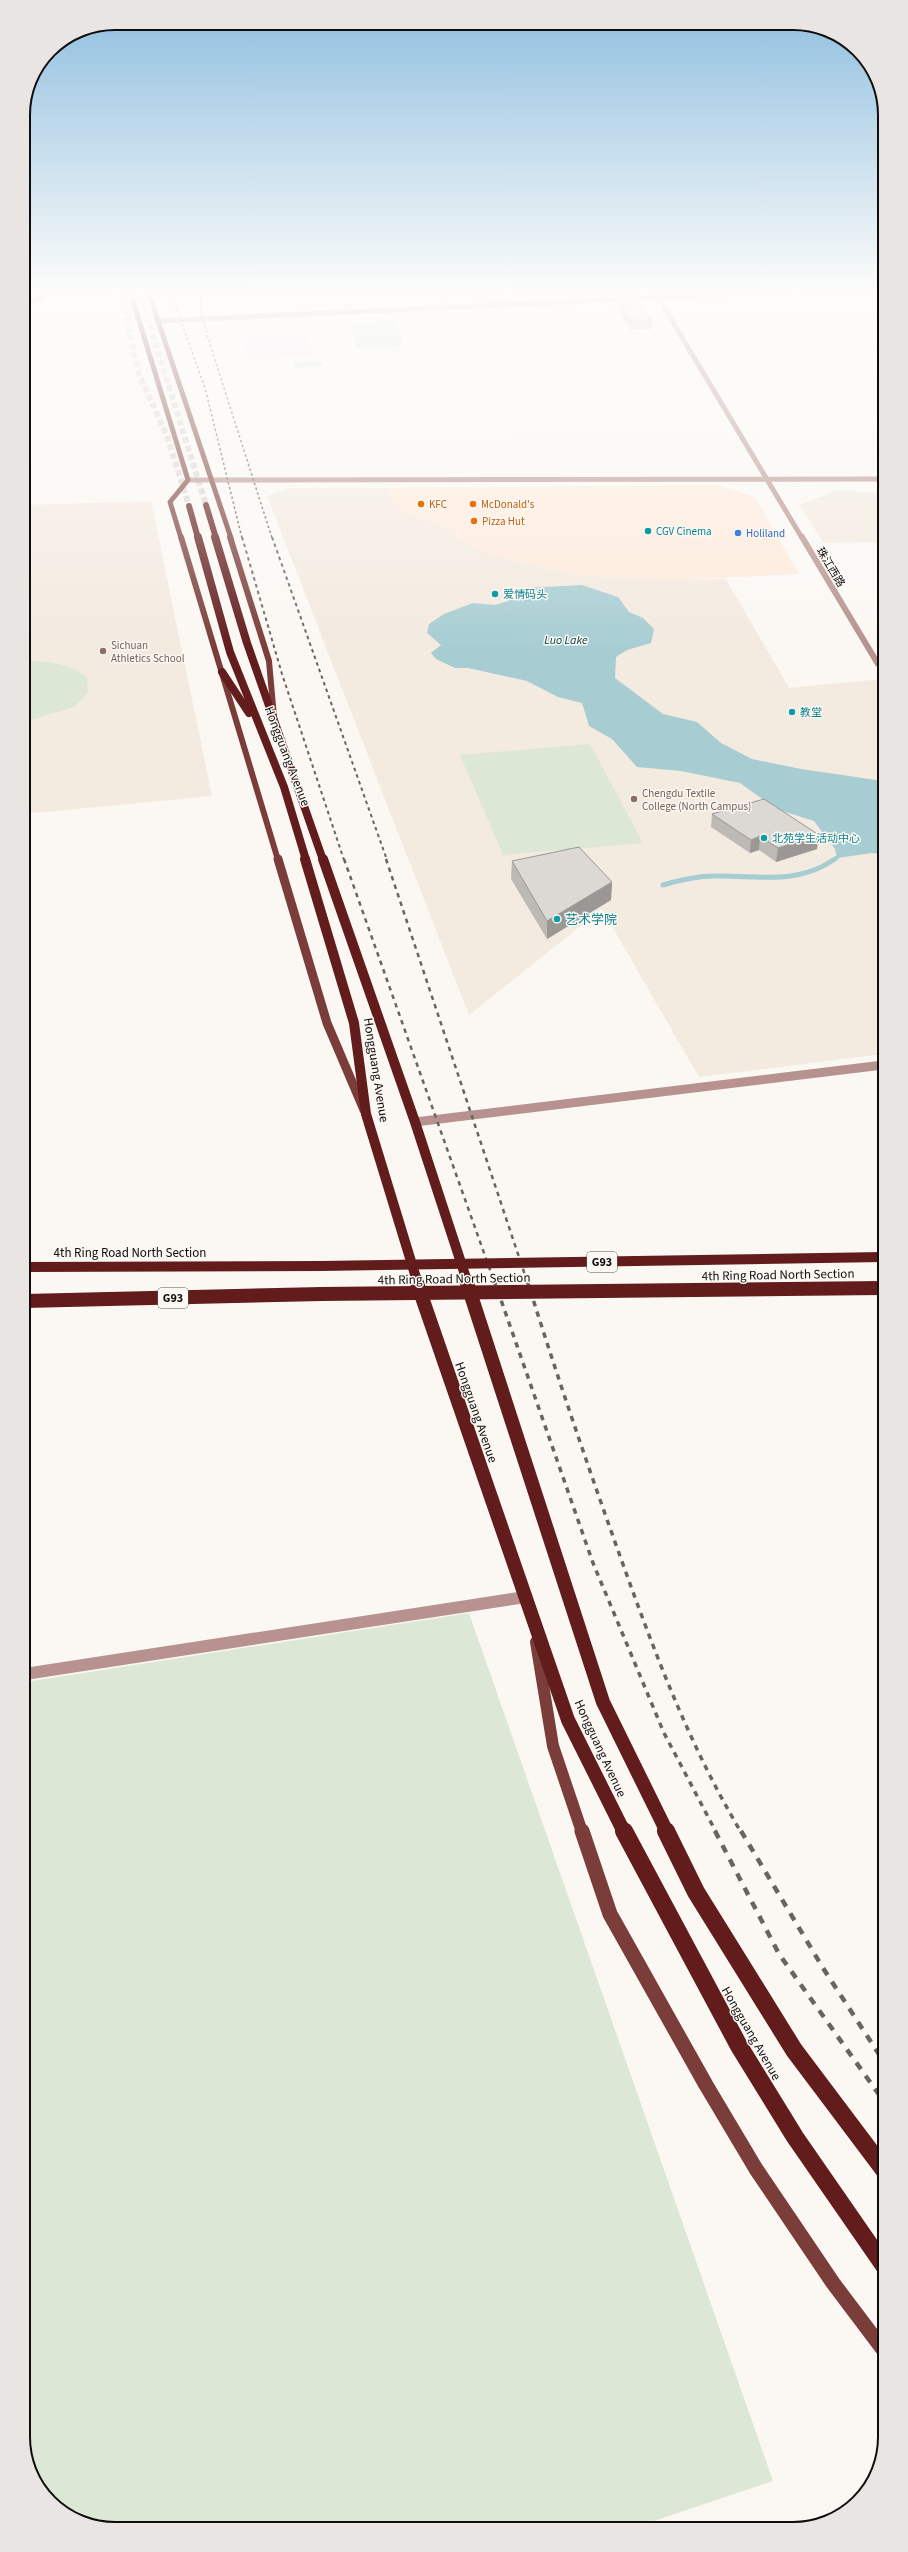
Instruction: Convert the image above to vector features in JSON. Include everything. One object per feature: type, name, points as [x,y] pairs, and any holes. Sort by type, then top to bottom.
[{"type":"highway","name":"Hongguang Avenue","points":[[189,506],[230,652],[284,787],[354,1023],[366,1114],[430,1325],[568,1720],[651,1885],[739,2046],[795,2137],[878,2257]]},
{"type":"highway","name":"Hongguang Avenue","points":[[206,506],[247,643],[415,1122],[603,1702],[696,1892],[794,2050],[878,2162]]},
{"type":"highway","points":[[222,672],[263,734]]},
{"type":"highway","name":"4th Ring Road North Section","points":[[30,1267],[321,1266],[878,1257]]},
{"type":"highway","name":"4th Ring Road North Section","points":[[30,1301],[322,1294],[878,1288]]},
{"type":"main road","points":[[167,410],[188,480],[170,502],[327,1023],[366,1114]]},
{"type":"main road","points":[[188,410],[269,661],[274,719]]},
{"type":"main road","points":[[532,1616],[553,1746],[610,1914],[706,2085],[756,2169],[833,2284],[878,2343]]},
{"type":"street","name":"珠江西路","points":[[725,410],[766,480],[878,660]]},
{"type":"street","points":[[188,480],[878,479]]},
{"type":"street","points":[[415,1122],[878,1066]]},
{"type":"street","points":[[30,1673],[525,1597]]},
{"type":"shaded area","points":[[717,485],[755,497],[799,574],[679,580],[574,575],[500,557],[475,548],[458,539],[447,529],[401,510],[388,498],[388,488]]},
{"type":"shaded area","name":"Chengdu Textile College (North Campus)","points":[[290,488],[388,488],[389,498],[401,510],[447,529],[458,539],[475,548],[500,557],[574,575],[678,580],[726,579],[789,688],[878,679],[878,1055],[699,1077],[602,909],[469,1015],[267,496]]},
{"type":"shaded area","points":[[836,491],[878,492],[878,542],[824,543],[799,505]]},
{"type":"shaded area","name":"Sichuan Athletics School","points":[[151,501],[212,796],[30,813],[30,505]]},
{"type":"green space","points":[[30,661],[49,662],[65,666],[80,672],[87,677],[88,692],[74,707],[30,720]]},
{"type":"green space","points":[[590,744],[643,843],[503,855],[460,755]]},
{"type":"green space","points":[[469,1613],[773,2481],[651,2522],[109,2522],[82,2516],[72,2511],[51,2493],[41,2480],[36,2470],[30,2437],[30,1681]]},
{"type":"water","name":"Luo Lake","points":[[582,585],[618,597],[629,612],[643,618],[654,629],[651,643],[627,650],[616,657],[615,678],[663,714],[697,722],[721,743],[752,759],[801,769],[878,780],[878,854],[837,858],[835,849],[814,821],[776,809],[740,783],[681,771],[637,767],[612,739],[589,726],[582,703],[558,697],[527,681],[468,668],[455,668],[436,659],[431,653],[441,645],[427,633],[429,624],[444,614],[473,603],[495,605],[523,596],[525,588]]},
{"type":"building","points":[[764,799],[819,835],[778,848],[760,836],[751,840],[712,814]]},
{"type":"building","points":[[579,847],[612,882],[547,921],[512,861]]},
{"type":"waterway","points":[[833,860],[842,854]]},
{"type":"waterway","points":[[663,885],[676,881],[708,876],[791,876],[806,873],[835,859]]},
{"type":"tunnel","points":[[155,410],[167,436],[189,506]]},
{"type":"tunnel","points":[[176,410],[206,505]]},
{"type":"railway","points":[[210,410],[242,538]]},
{"type":"railway","points":[[231,410],[272,538]]},
{"type":"railway","points":[[242,537],[282,674],[344,860]]},
{"type":"railway","points":[[272,537],[387,860]]},
{"type":"railway","points":[[344,859],[494,1281]]},
{"type":"railway","points":[[386,859],[527,1281]]},
{"type":"railway","points":[[494,1280],[593,1563],[664,1733],[716,1832]]},
{"type":"railway","points":[[527,1280],[560,1384],[633,1592],[660,1662],[705,1766],[741,1832]]},
{"type":"railway","points":[[715,1831],[779,1954],[878,2093]]},
{"type":"railway","points":[[741,1831],[823,1968],[878,2053]]},
{"type":"place","name":"KFC","points":[[421,504]]},
{"type":"place","name":"McDonald's","points":[[473,504]]},
{"type":"place","name":"Pizza Hut","points":[[474,521]]},
{"type":"place","name":"CGV Cinema","points":[[648,531]]},
{"type":"place","name":"Holiland","points":[[738,533]]},
{"type":"place","name":"爱情码头","points":[[495,594]]},
{"type":"place","name":"Sichuan Athletics School","points":[[103,651]]},
{"type":"place","name":"教堂","points":[[792,712]]},
{"type":"place","name":"Chengdu Textile College (North Campus)","points":[[634,799]]},
{"type":"place","name":"北苑学生活动中心","points":[[764,838]]},
{"type":"place","name":"艺术学院","points":[[557,919]]}]
